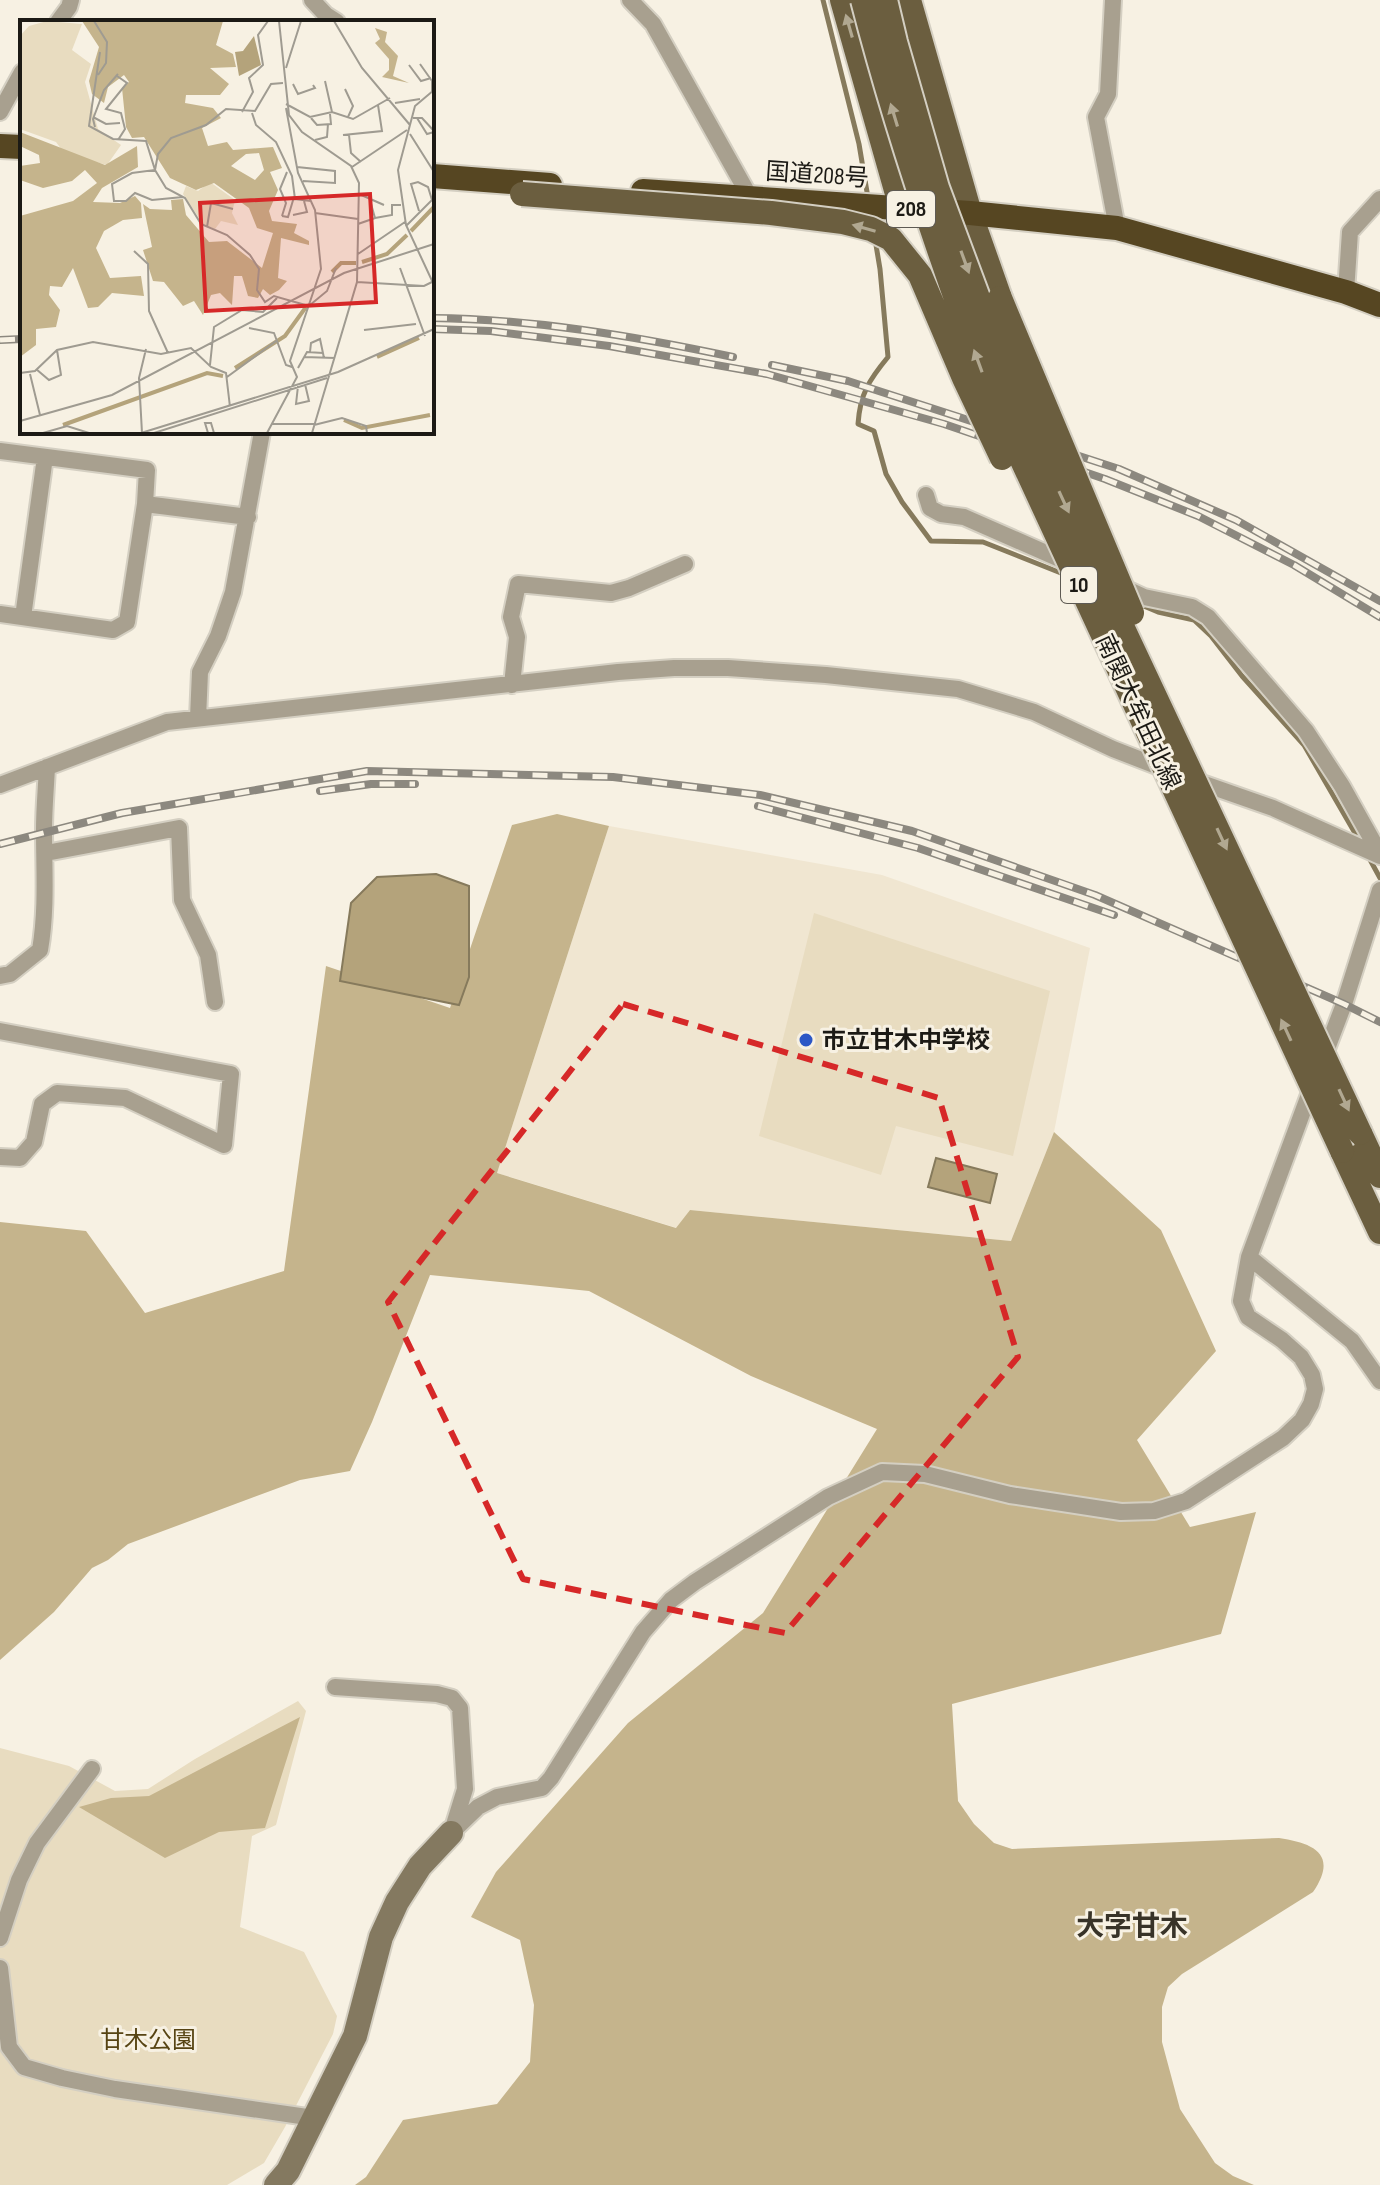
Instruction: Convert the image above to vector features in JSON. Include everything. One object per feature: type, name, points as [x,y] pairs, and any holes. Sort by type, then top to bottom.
[{"type":"highway","points":[[0,146],[20,147]]},
{"type":"highway","name":"国道208号","points":[[434,178],[970,213],[1117,228],[1346,292],[1380,305]]},
{"type":"main road","points":[[842,0],[901,208]]},
{"type":"main road","name":"南関大牟田北線","points":[[863,0],[913,175],[989,389],[1380,1232]]},
{"type":"main road","name":"南関大牟田北線","points":[[885,0],[937,188],[990,330],[1051,475],[1380,1176]]},
{"type":"main road","points":[[909,0],[970,213],[1000,298],[1156,671],[1169,727]]},
{"type":"main road","points":[[434,178],[522,194],[771,213],[843,222],[871,229],[891,239],[920,275],[964,378],[1010,472],[1111,652]]},
{"type":"street","points":[[59,20],[70,3],[86,0]]},
{"type":"street","points":[[312,0],[334,20]]},
{"type":"street","points":[[630,0],[653,24],[751,199]]},
{"type":"street","points":[[1113,0],[1108,94],[1096,117],[1117,228]]},
{"type":"street","points":[[0,112],[20,76]]},
{"type":"street","points":[[1346,292],[1350,232],[1380,199]]},
{"type":"street","points":[[198,718],[200,672],[218,636],[233,592],[262,434]]},
{"type":"street","points":[[0,451],[147,470],[145,504],[127,622],[113,630],[0,614]]},
{"type":"street","points":[[23,617],[45,457]]},
{"type":"street","points":[[926,495],[930,508],[941,514],[964,517],[1144,597],[1192,607],[1208,617],[1306,731],[1342,786],[1380,855]]},
{"type":"street","points":[[145,504],[248,517]]},
{"type":"street","points":[[512,685],[517,637],[511,617],[518,584],[611,593],[685,564]]},
{"type":"street","points":[[0,785],[167,722],[618,672],[728,668],[958,689],[1034,712],[1113,749],[1273,808],[1380,855]]},
{"type":"street","points":[[0,976],[10,974],[40,950],[45,921],[47,767]]},
{"type":"street","points":[[46,853],[179,828],[182,900],[208,955],[215,1002]]},
{"type":"street","points":[[276,2185],[288,2171],[355,2036],[381,1937],[397,1902],[420,1866],[478,1807],[497,1797],[542,1788],[643,1632],[671,1600],[695,1582],[828,1497],[882,1472],[925,1474],[1010,1495],[1121,1512],[1154,1511],[1186,1501],[1283,1438],[1302,1420],[1315,1389],[1312,1375],[1301,1357],[1248,1317],[1241,1301],[1249,1257],[1344,1004],[1380,890]]},
{"type":"street","points":[[0,1031],[231,1074],[224,1145],[125,1098],[57,1093],[42,1104],[34,1142],[20,1158],[0,1157]]},
{"type":"street","points":[[1249,1257],[1352,1341],[1380,1381]]},
{"type":"street","points":[[335,1687],[437,1694],[452,1698],[460,1708],[465,1789],[451,1833]]},
{"type":"street","points":[[0,1938],[19,1880],[37,1843],[92,1769]]},
{"type":"street","points":[[0,1968],[9,2047],[24,2067],[115,2089],[314,2118]]},
{"type":"highlighted area","points":[[623,1004],[939,1098],[1018,1357],[785,1633],[523,1579],[388,1302]]},
{"type":"shaded area","points":[[557,814],[609,826],[497,1173],[676,1228],[690,1210],[1011,1241],[1054,1132],[1161,1230],[1216,1351],[1137,1440],[1190,1527],[1256,1512],[1221,1634],[952,1704],[958,1801],[974,1824],[994,1843],[1012,1849],[1279,1838],[1302,1843],[1318,1853],[1323,1860],[1323,1868],[1313,1892],[1182,1974],[1168,1987],[1162,2007],[1162,2042],[1180,2109],[1215,2163],[1233,2176],[1254,2185],[355,2185],[366,2177],[403,2120],[497,2104],[530,2062],[534,2005],[520,1940],[471,1917],[496,1872],[628,1723],[763,1613],[877,1429],[751,1376],[589,1291],[430,1275],[350,1471],[300,1480],[128,1544],[92,1568],[54,1612],[0,1660],[0,1222],[86,1231],[145,1313],[284,1271],[326,966],[450,1008],[512,825]]},
{"type":"shaded area","name":"市立甘木中学校","points":[[609,826],[882,875],[1090,948],[1054,1132],[1011,1241],[690,1210],[677,1228],[497,1173]]},
{"type":"shaded area","points":[[436,874],[469,886],[469,977],[459,1005],[340,981],[351,903],[377,877]]},
{"type":"shaded area","points":[[936,1158],[997,1174],[990,1203],[928,1187]]},
{"type":"shaded area","points":[[300,1717],[265,1828],[219,1832],[165,1858],[79,1807],[111,1798],[149,1796]]},
{"type":"green space","points":[[814,913],[1050,991],[1013,1156],[896,1126],[881,1175],[759,1136]]},
{"type":"green space","name":"甘木公園","points":[[298,1701],[306,1711],[276,1825],[252,1836],[240,1927],[304,1952],[337,2016],[333,2034],[264,2163],[227,2185],[0,2185],[0,1748],[69,1766],[115,1791],[148,1789]]},
{"type":"waterway","points":[[823,0],[859,144],[868,198]]},
{"type":"waterway","points":[[875,239],[888,357],[867,388],[858,424],[874,431],[886,474],[931,541],[983,542],[1066,575]]},
{"type":"waterway","points":[[1139,604],[1194,620],[1211,636],[1304,745],[1359,840]]},
{"type":"waterway","points":[[1368,856],[1380,878]]},
{"type":"railway","points":[[434,318],[583,330],[733,357]]},
{"type":"railway","points":[[434,329],[491,331],[609,346],[767,374],[944,424],[1105,479],[1198,516],[1294,565],[1380,617]]},
{"type":"railway","points":[[0,340],[20,339]]},
{"type":"railway","points":[[772,365],[848,381],[1119,469],[1236,520],[1380,601]]},
{"type":"railway","points":[[0,844],[122,813],[367,771],[613,777],[760,795],[912,831],[1095,895],[1380,1022]]},
{"type":"railway","points":[[320,791],[371,784],[415,784]]},
{"type":"railway","points":[[758,806],[918,848],[1114,915]]},
{"type":"place","name":"市立甘木中学校","points":[[806,1040]]},
{"type":"district","name":"大字甘木","points":[[1132,1926]]}]
